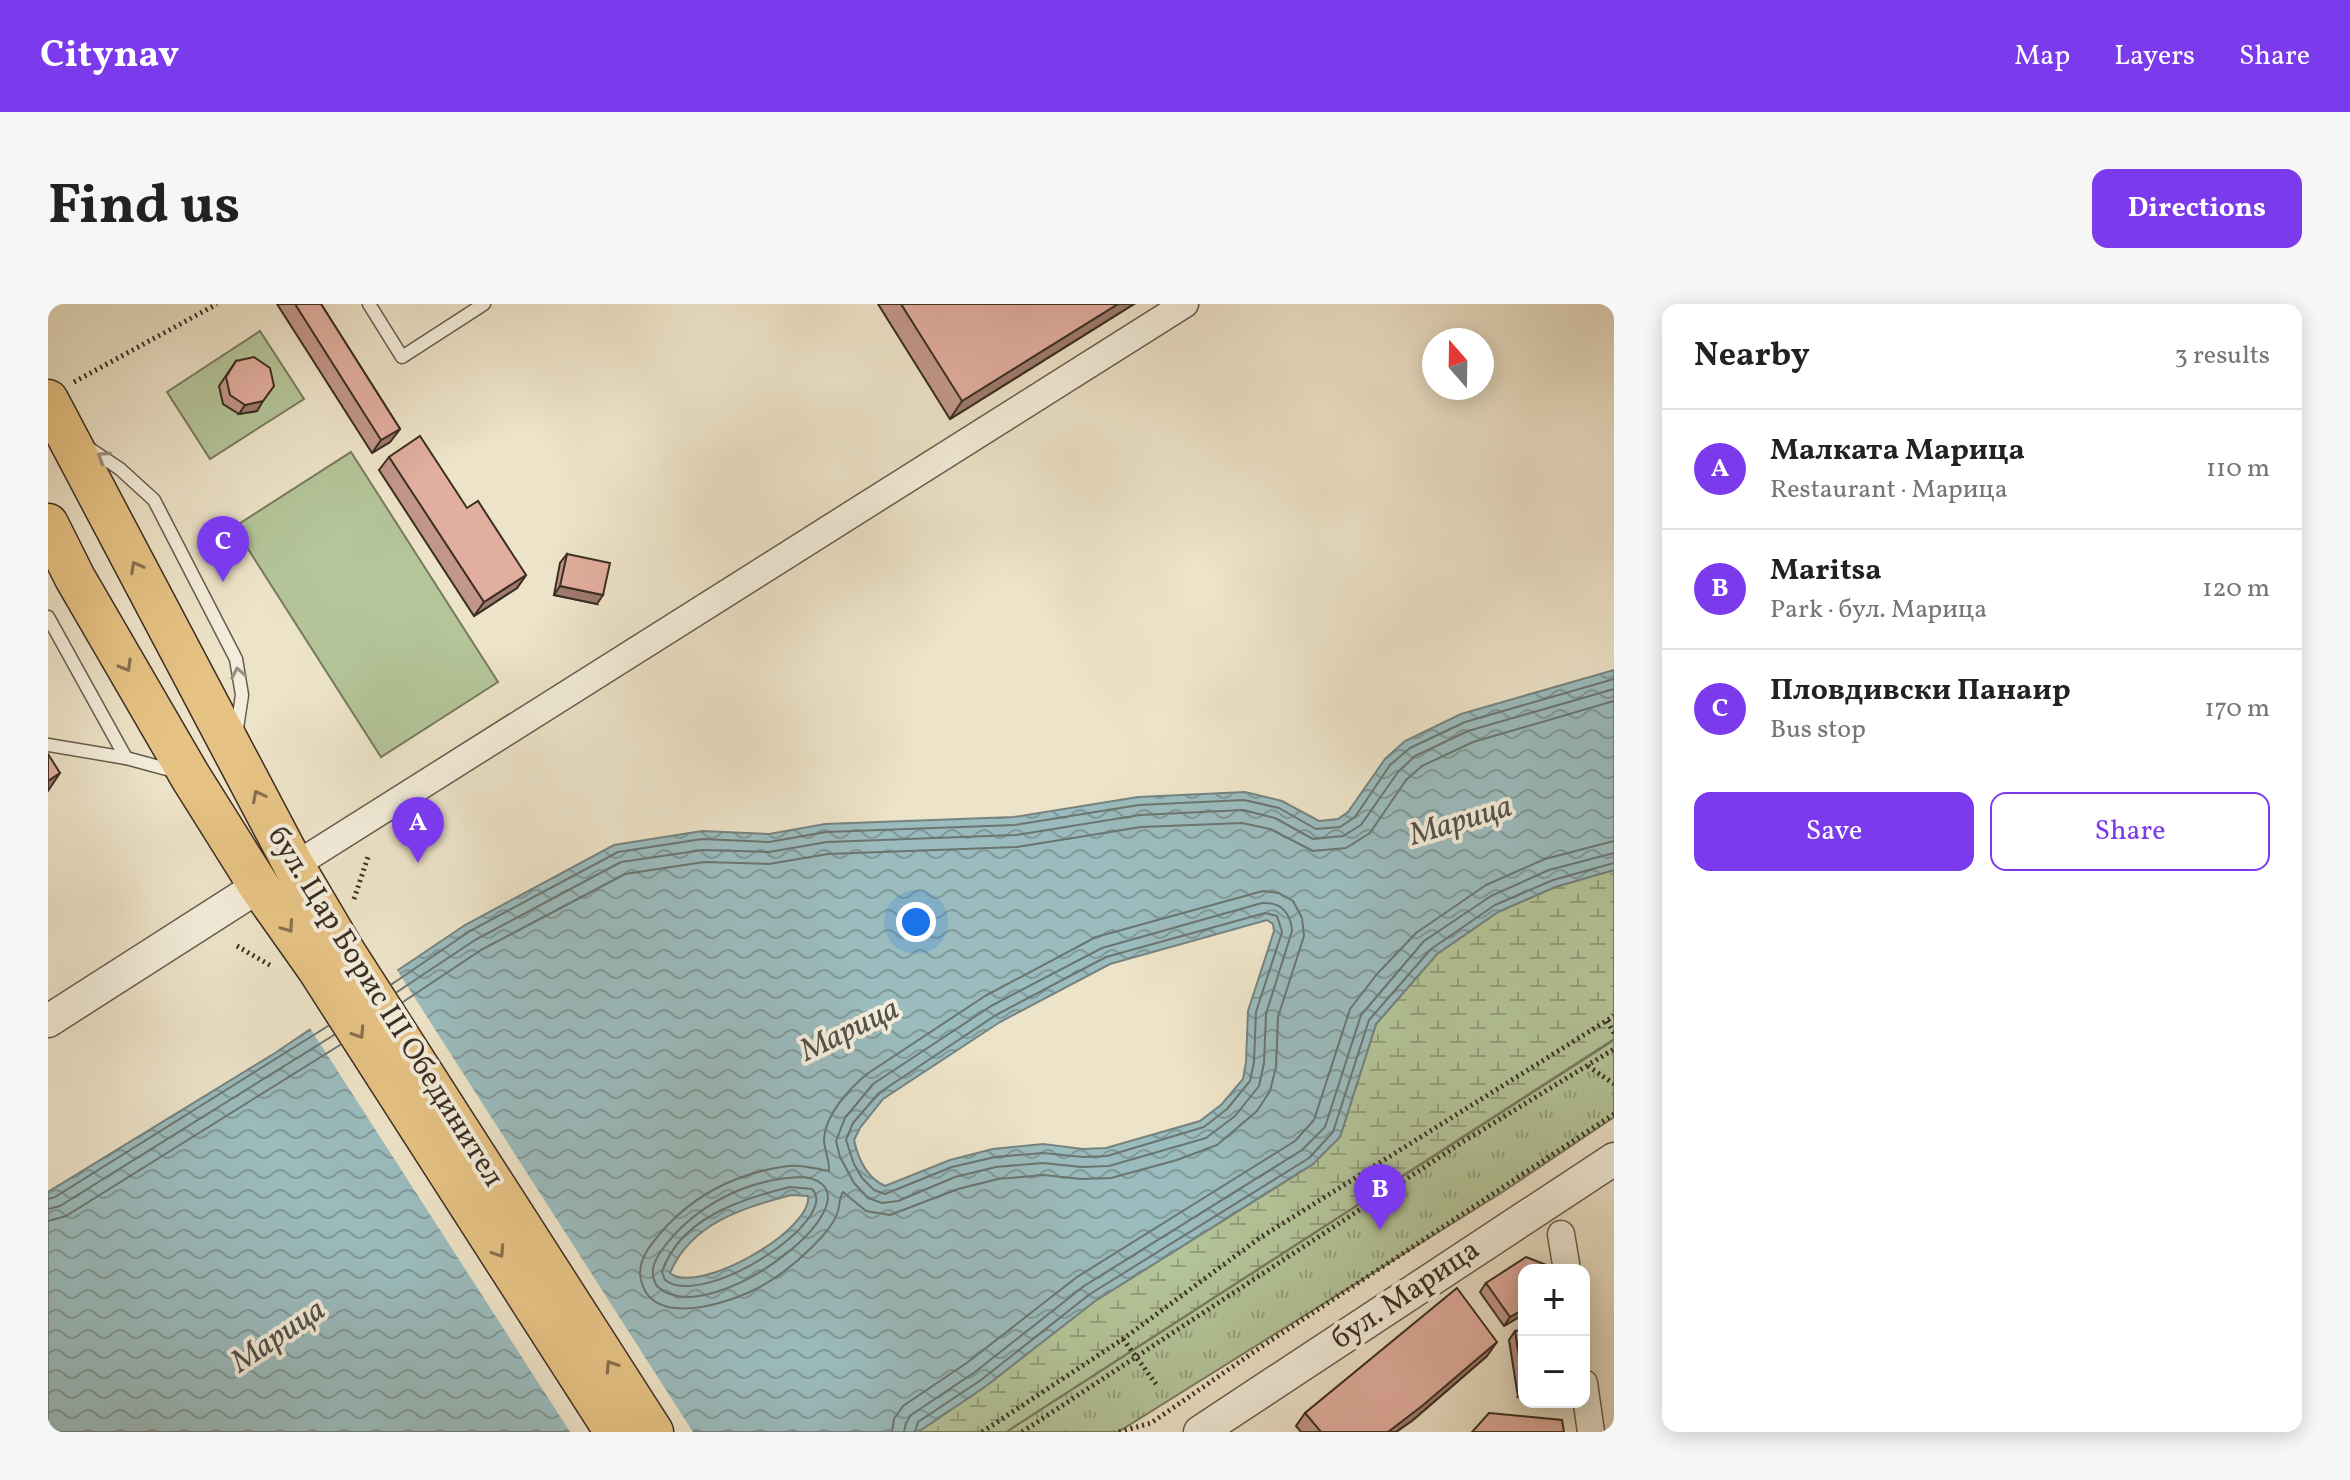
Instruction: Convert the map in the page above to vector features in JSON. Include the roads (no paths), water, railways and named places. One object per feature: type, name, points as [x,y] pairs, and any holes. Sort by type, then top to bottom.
[{"type":"main road","name":"бул. Цар Борис III Обединител","points":[[62,405],[294,866],[313,962],[615,1432]]},
{"type":"main road","name":"бул. Цар Борис III Обединител","points":[[48,524],[75,578],[190,776],[259,886],[653,1432]]},
{"type":"street","points":[[294,866],[1185,304]]},
{"type":"street","points":[[48,1021],[259,886]]},
{"type":"street","name":"бул. Марица","points":[[1200,1432],[1614,1159]]},
{"type":"street","points":[[1561,1234],[1566,1264]]},
{"type":"street","points":[[1588,1408],[1591,1432]]},
{"type":"lane","points":[[369,304],[402,357],[484,304]]},
{"type":"lane","points":[[48,617],[126,758]]},
{"type":"lane","points":[[48,745],[126,758],[190,776]]},
{"type":"water","name":"Марица","points":[[1614,670],[1614,870],[1555,887],[1498,912],[1437,954],[1376,1024],[1340,1137],[1313,1164],[1095,1301],[986,1386],[918,1432],[48,1432],[48,1192],[275,1053],[465,925],[614,845],[702,831],[769,834],[825,824],[1014,817],[1138,797],[1245,792],[1282,801],[1319,821],[1338,819],[1348,812],[1385,759],[1405,741],[1461,714]],"holes":[[[1267,920],[1273,924],[1274,931],[1248,1011],[1243,1079],[1222,1104],[1200,1121],[1106,1148],[1083,1149],[1043,1144],[993,1149],[950,1160],[885,1186],[864,1167],[854,1140],[883,1099],[1000,1022],[1110,964]],[[791,1195],[808,1196],[805,1210],[792,1226],[751,1256],[704,1275],[684,1278],[670,1273],[691,1242],[720,1220]]]},
{"type":"place","name":"Пловдивски Панаир","points":[[223,582]]},
{"type":"place","name":"Малката Марица","points":[[418,863]]},
{"type":"place","name":"Maritsa","points":[[1380,1230]]}]
